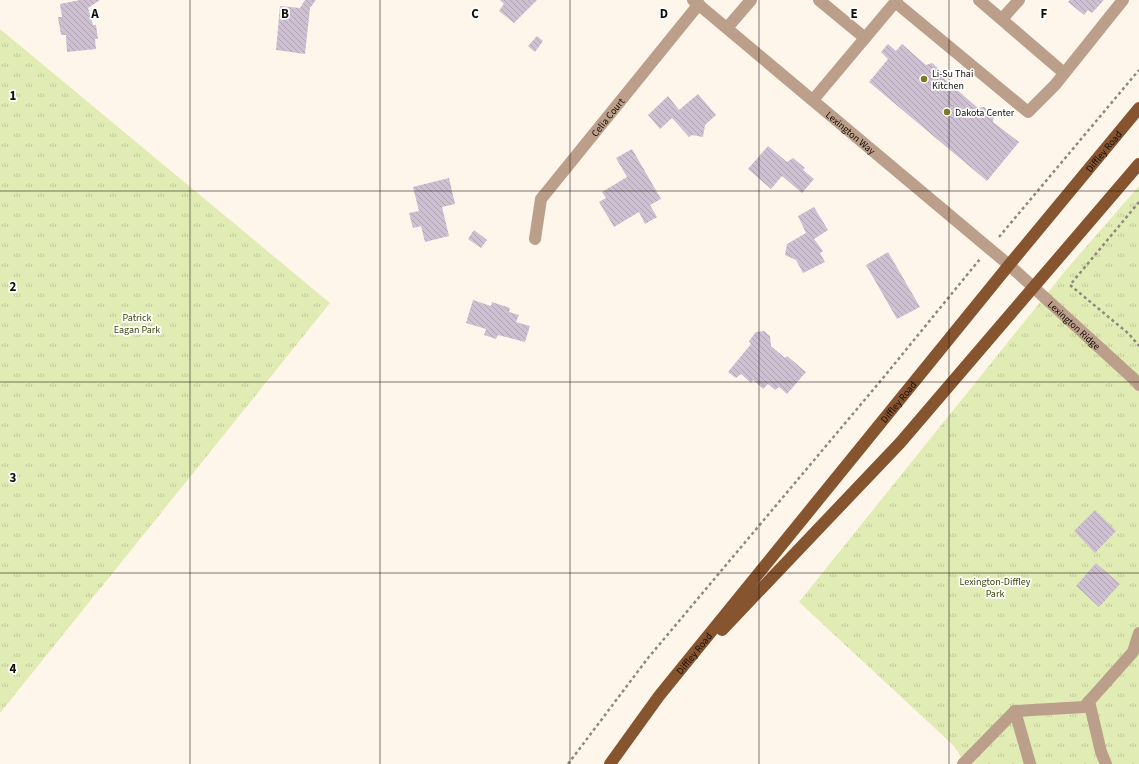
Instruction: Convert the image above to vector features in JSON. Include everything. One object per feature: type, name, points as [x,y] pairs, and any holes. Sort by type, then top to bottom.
[{"type":"main road","name":"Diffley Road","points":[[610,764],[659,696],[1009,265],[1139,108]]},
{"type":"main road","name":"Diffley Road","points":[[659,696],[900,443],[1139,164]]},
{"type":"street","points":[[727,28],[751,0]]},
{"type":"street","points":[[818,0],[865,38]]},
{"type":"street","points":[[979,0],[1064,73]]},
{"type":"street","points":[[1002,19],[1019,0]]},
{"type":"street","points":[[813,100],[896,1],[1028,112],[1055,85],[1123,0]]},
{"type":"street","name":"Lexington Way","points":[[696,2],[1009,265]]},
{"type":"street","name":"Celia Court","points":[[536,238],[541,199],[696,2]]},
{"type":"street","name":"Lexington Ridge","points":[[1009,265],[1139,385]]},
{"type":"street","points":[[963,764],[1015,711],[1084,707],[1133,652],[1139,633]]},
{"type":"street","points":[[1089,701],[1101,752],[1106,764]]},
{"type":"street","points":[[1015,711],[1030,764]]},
{"type":"path","points":[[568,764],[648,658],[1139,70]]},
{"type":"path","points":[[1139,202],[1070,285],[1129,334],[1139,346]]},
{"type":"green space","name":"Patrick Eagan Park","points":[[0,29],[330,303],[0,713]]},
{"type":"green space","name":"Lexington-Diffley Park","points":[[1139,186],[1139,764],[965,764],[954,746],[799,602],[1065,271]]},
{"type":"building","points":[[80,0],[100,0],[88,8],[93,25],[96,25],[98,39],[95,39],[96,49],[67,52],[66,35],[61,35],[58,17],[62,17],[60,4]]},
{"type":"building","points":[[305,0],[316,0],[310,8],[305,54],[276,50],[280,6],[300,8]]},
{"type":"building","points":[[500,0],[537,0],[514,23],[499,11],[504,4]]},
{"type":"building","points":[[1070,0],[1104,0],[1092,13],[1088,10],[1084,15],[1068,2]]},
{"type":"building","points":[[537,36],[543,41],[535,52],[528,46]]},
{"type":"building","name":"Dakota Center","points":[[888,44],[896,51],[902,44],[926,65],[932,63],[941,71],[941,76],[978,108],[984,107],[994,115],[993,122],[1019,142],[987,181],[869,82],[888,59],[881,52]]},
{"type":"building","points":[[698,94],[716,115],[705,125],[703,137],[692,135],[689,137],[672,118],[660,129],[648,115],[668,96],[679,110]]},
{"type":"building","points":[[768,146],[787,162],[793,158],[805,168],[803,170],[814,179],[802,193],[782,176],[771,189],[748,169]]},
{"type":"building","points":[[632,149],[661,199],[650,205],[657,217],[645,224],[639,212],[614,227],[599,202],[606,198],[602,192],[627,177],[616,158]]},
{"type":"building","points":[[449,178],[455,204],[442,207],[449,236],[425,242],[421,226],[413,228],[409,213],[419,211],[413,187]]},
{"type":"building","points":[[814,207],[828,230],[814,239],[823,251],[820,253],[825,262],[803,273],[796,260],[785,255],[787,244],[806,233],[798,216]]},
{"type":"building","points":[[474,230],[487,240],[481,248],[468,239]]},
{"type":"building","points":[[888,252],[920,307],[897,319],[866,265]]},
{"type":"building","points":[[473,300],[491,306],[492,302],[510,308],[509,312],[519,315],[516,322],[530,326],[525,342],[498,335],[496,339],[484,335],[486,329],[466,323]]},
{"type":"building","points":[[764,331],[770,336],[771,346],[785,358],[787,356],[806,372],[787,394],[779,387],[775,390],[768,384],[763,389],[753,380],[751,383],[741,374],[736,378],[728,372],[751,344],[749,341],[756,332]]},
{"type":"building","points":[[1095,510],[1116,531],[1095,553],[1074,531]]},
{"type":"building","points":[[1096,563],[1120,584],[1099,607],[1076,586]]},
{"type":"place","name":"Li-Su Thai Kitchen","points":[[924,79]]},
{"type":"place","name":"Dakota Center","points":[[947,112]]}]
